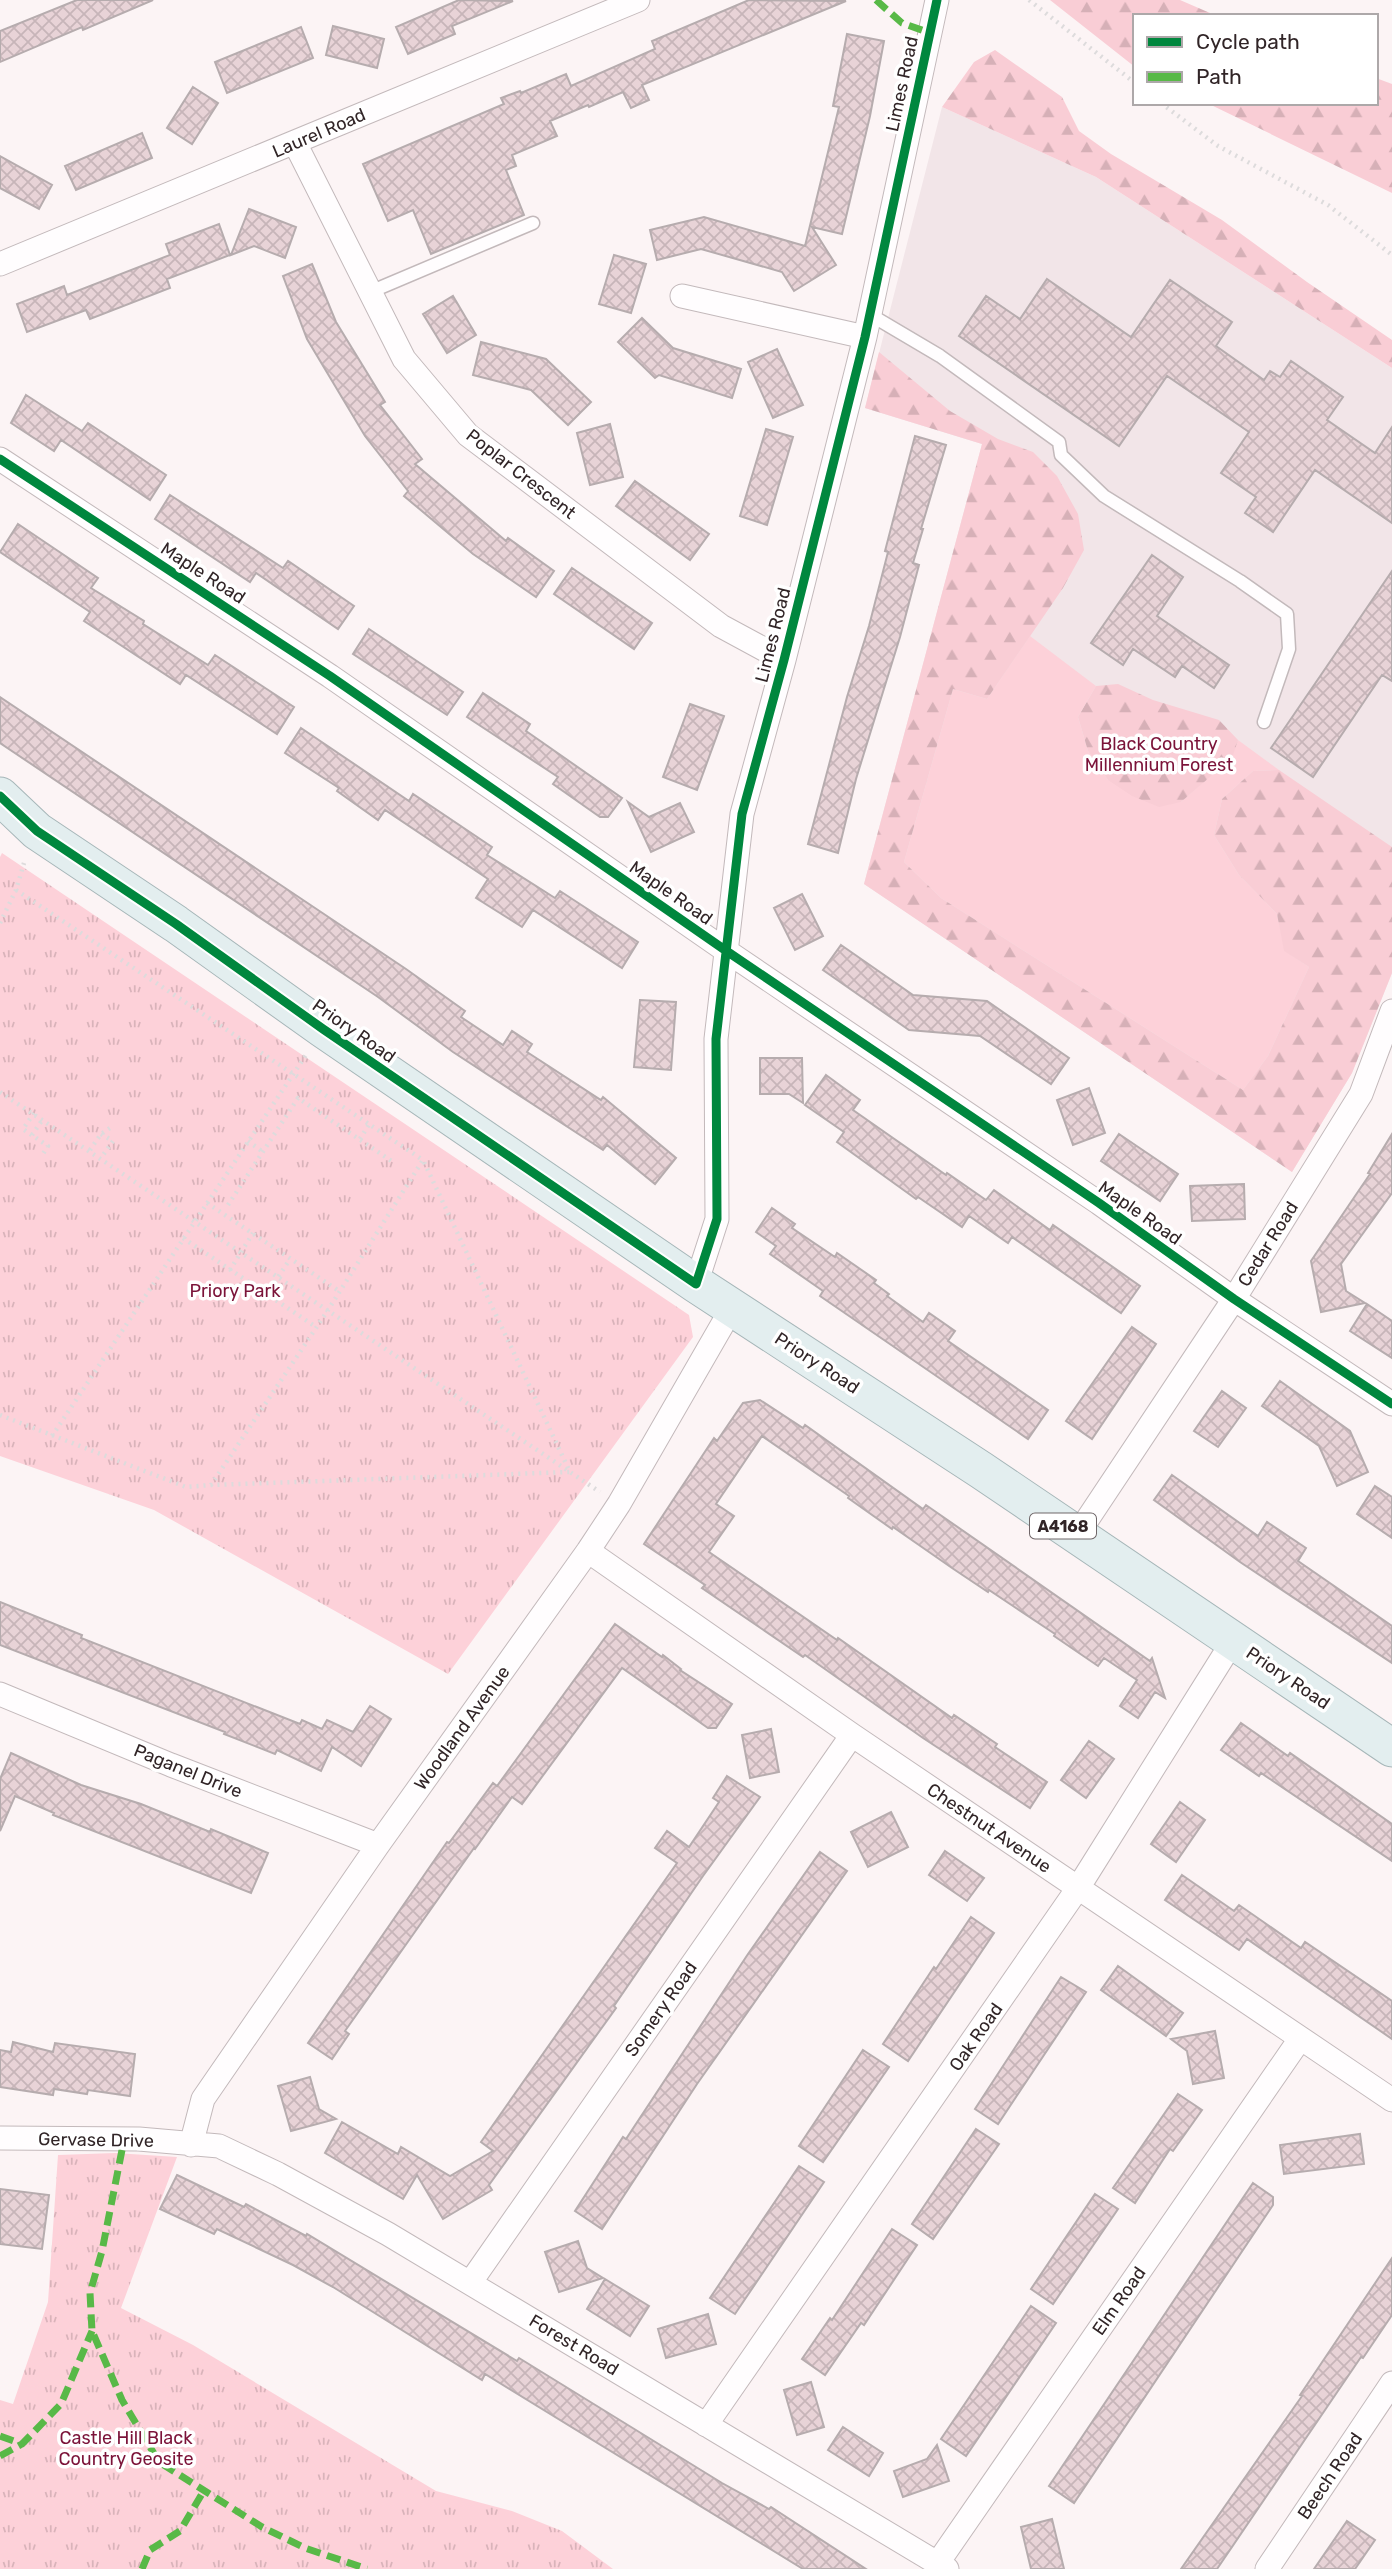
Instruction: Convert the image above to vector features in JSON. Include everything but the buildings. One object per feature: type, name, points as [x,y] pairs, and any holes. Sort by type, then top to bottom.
[{"type":"main road","name":"Priory Road","points":[[0,796],[31,847]]},
{"type":"main road","name":"Priory Road","points":[[0,819],[31,847],[176,924],[323,1029],[696,1284],[873,1399],[1392,1748]]},
{"type":"street","name":"Laurel Road","points":[[0,264],[638,0]]},
{"type":"street","name":"Limes Road","points":[[696,1284],[717,1219],[716,1039],[743,814],[864,337],[937,0]]},
{"type":"street","name":"Poplar Crescent","points":[[295,143],[404,359],[468,435],[721,626],[784,660]]},
{"type":"street","points":[[682,296],[864,337]]},
{"type":"street","name":"Maple Road","points":[[0,459],[331,676],[725,950],[1099,1203],[1234,1299],[1392,1404]]},
{"type":"street","name":"Cedar Road","points":[[1077,1535],[1234,1299],[1362,1094],[1392,1012]]},
{"type":"street","name":"Woodland Avenue","points":[[191,2145],[203,2099],[378,1845],[588,1551],[619,1504],[732,1308]]},
{"type":"street","name":"Chestnut Avenue","points":[[588,1551],[852,1735],[1392,2100]]},
{"type":"street","name":"Oak Road","points":[[706,2425],[1078,1888],[1233,1640]]},
{"type":"street","name":"Paganel Drive","points":[[0,1694],[172,1765],[378,1845]]},
{"type":"street","name":"Somery Road","points":[[470,2283],[852,1735]]},
{"type":"street","name":"Elm Road","points":[[942,2566],[1300,2039]]},
{"type":"street","name":"Gervase Drive","points":[[0,2138],[139,2139],[191,2145]]},
{"type":"street","name":"Forest Road","points":[[191,2145],[219,2147],[278,2174],[388,2234],[942,2566]]},
{"type":"street","name":"Beech Road","points":[[1267,2569],[1385,2408],[1392,2383]]},
{"type":"lane","points":[[370,292],[533,223]]},
{"type":"lane","points":[[869,314],[940,356],[1059,442],[1061,455],[1104,496],[1240,581],[1287,614],[1289,649],[1264,722]]},
{"type":"path","points":[[1029,0],[1133,81]]},
{"type":"path","points":[[1164,105],[1218,146],[1328,205],[1392,255]]},
{"type":"path","points":[[0,923],[16,890],[31,847]]},
{"type":"path","points":[[16,890],[423,1160],[570,1472]]},
{"type":"path","points":[[52,1436],[323,1029]]},
{"type":"path","points":[[0,1092],[34,1112],[619,1504]]},
{"type":"path","points":[[228,1205],[298,1098],[393,1162]]},
{"type":"path","points":[[34,1112],[23,1129],[48,1146],[40,1157]]},
{"type":"path","points":[[32,1135],[43,1119]]},
{"type":"path","points":[[360,1139],[370,1124]]},
{"type":"path","points":[[90,1150],[101,1134],[110,1128]]},
{"type":"path","points":[[101,1134],[113,1141],[101,1158]]},
{"type":"path","points":[[248,1142],[263,1152]]},
{"type":"path","points":[[211,1485],[328,1310],[423,1160]]},
{"type":"path","points":[[207,1203],[339,1291]]},
{"type":"path","points":[[230,1270],[253,1233]]},
{"type":"path","points":[[183,1238],[316,1327]]},
{"type":"path","points":[[267,1294],[290,1259]]},
{"type":"path","points":[[0,1415],[186,1487],[570,1472]]},
{"type":"shaded area","points":[[942,107],[1096,177],[1392,368],[1392,973],[1352,1073],[1292,1172],[864,884],[982,444],[865,408]]},
{"type":"green space","points":[[1050,0],[1180,0],[1212,14],[1133,14],[1133,65]]},
{"type":"green space","points":[[995,50],[1062,97],[1079,131],[1111,154],[1222,220],[1392,340],[1392,368],[1096,177],[942,107],[974,62]]},
{"type":"green space","points":[[1378,79],[1392,84],[1392,193],[1211,105],[1378,105]]},
{"type":"green space","name":"Black Country Millennium Forest","points":[[879,352],[950,411],[998,439],[1033,452],[1057,476],[1078,514],[1084,550],[1063,588],[987,699],[953,689],[904,862],[941,898],[1243,1090],[1268,1056],[1309,967],[1284,951],[1277,914],[1239,875],[1214,835],[1222,799],[1253,771],[1279,770],[1392,847],[1392,973],[1352,1073],[1292,1172],[864,884],[982,444],[865,408]]},
{"type":"green space","points":[[1030,636],[1096,686],[1078,717],[1088,751],[1108,780],[1181,802],[1231,758],[1238,740],[1279,770],[1253,771],[1222,799],[1214,835],[1239,875],[1277,914],[1285,951],[1309,967],[1268,1056],[1243,1090],[941,898],[904,862],[953,689],[987,699]]},
{"type":"green space","name":"Black Country Millennium Forest","points":[[1118,684],[1153,700],[1219,720],[1238,740],[1232,758],[1181,802],[1159,807],[1132,796],[1108,780],[1088,751],[1078,717],[1096,686]]},
{"type":"green space","name":"Priory Park","points":[[2,853],[689,1315],[693,1337],[448,1674],[154,1510],[0,1456]]},
{"type":"green space","name":"Castle Hill Black Country Geosite","points":[[115,2153],[177,2157],[121,2308],[193,2345],[436,2491],[512,2511],[562,2531],[613,2569],[0,2569],[0,2400],[13,2404],[48,2302],[58,2155]]},
{"type":"marked path","points":[[876,0],[902,23],[930,33]]},
{"type":"marked path","points":[[122,2150],[102,2251],[90,2293],[92,2331],[122,2400],[159,2462],[262,2527],[305,2548],[367,2569]]},
{"type":"marked path","points":[[0,2436],[22,2444],[61,2404],[92,2331]]},
{"type":"marked path","points":[[0,2456],[22,2444]]},
{"type":"marked path","points":[[142,2569],[150,2550],[180,2531],[203,2492]]},
{"type":"cycle path","points":[[0,796],[37,831],[176,924],[323,1029],[696,1284],[717,1219],[716,1039],[742,814],[784,660],[865,337],[937,0]]},
{"type":"cycle path","points":[[0,459],[330,676],[725,950],[1099,1203],[1234,1299],[1392,1404]]}]
